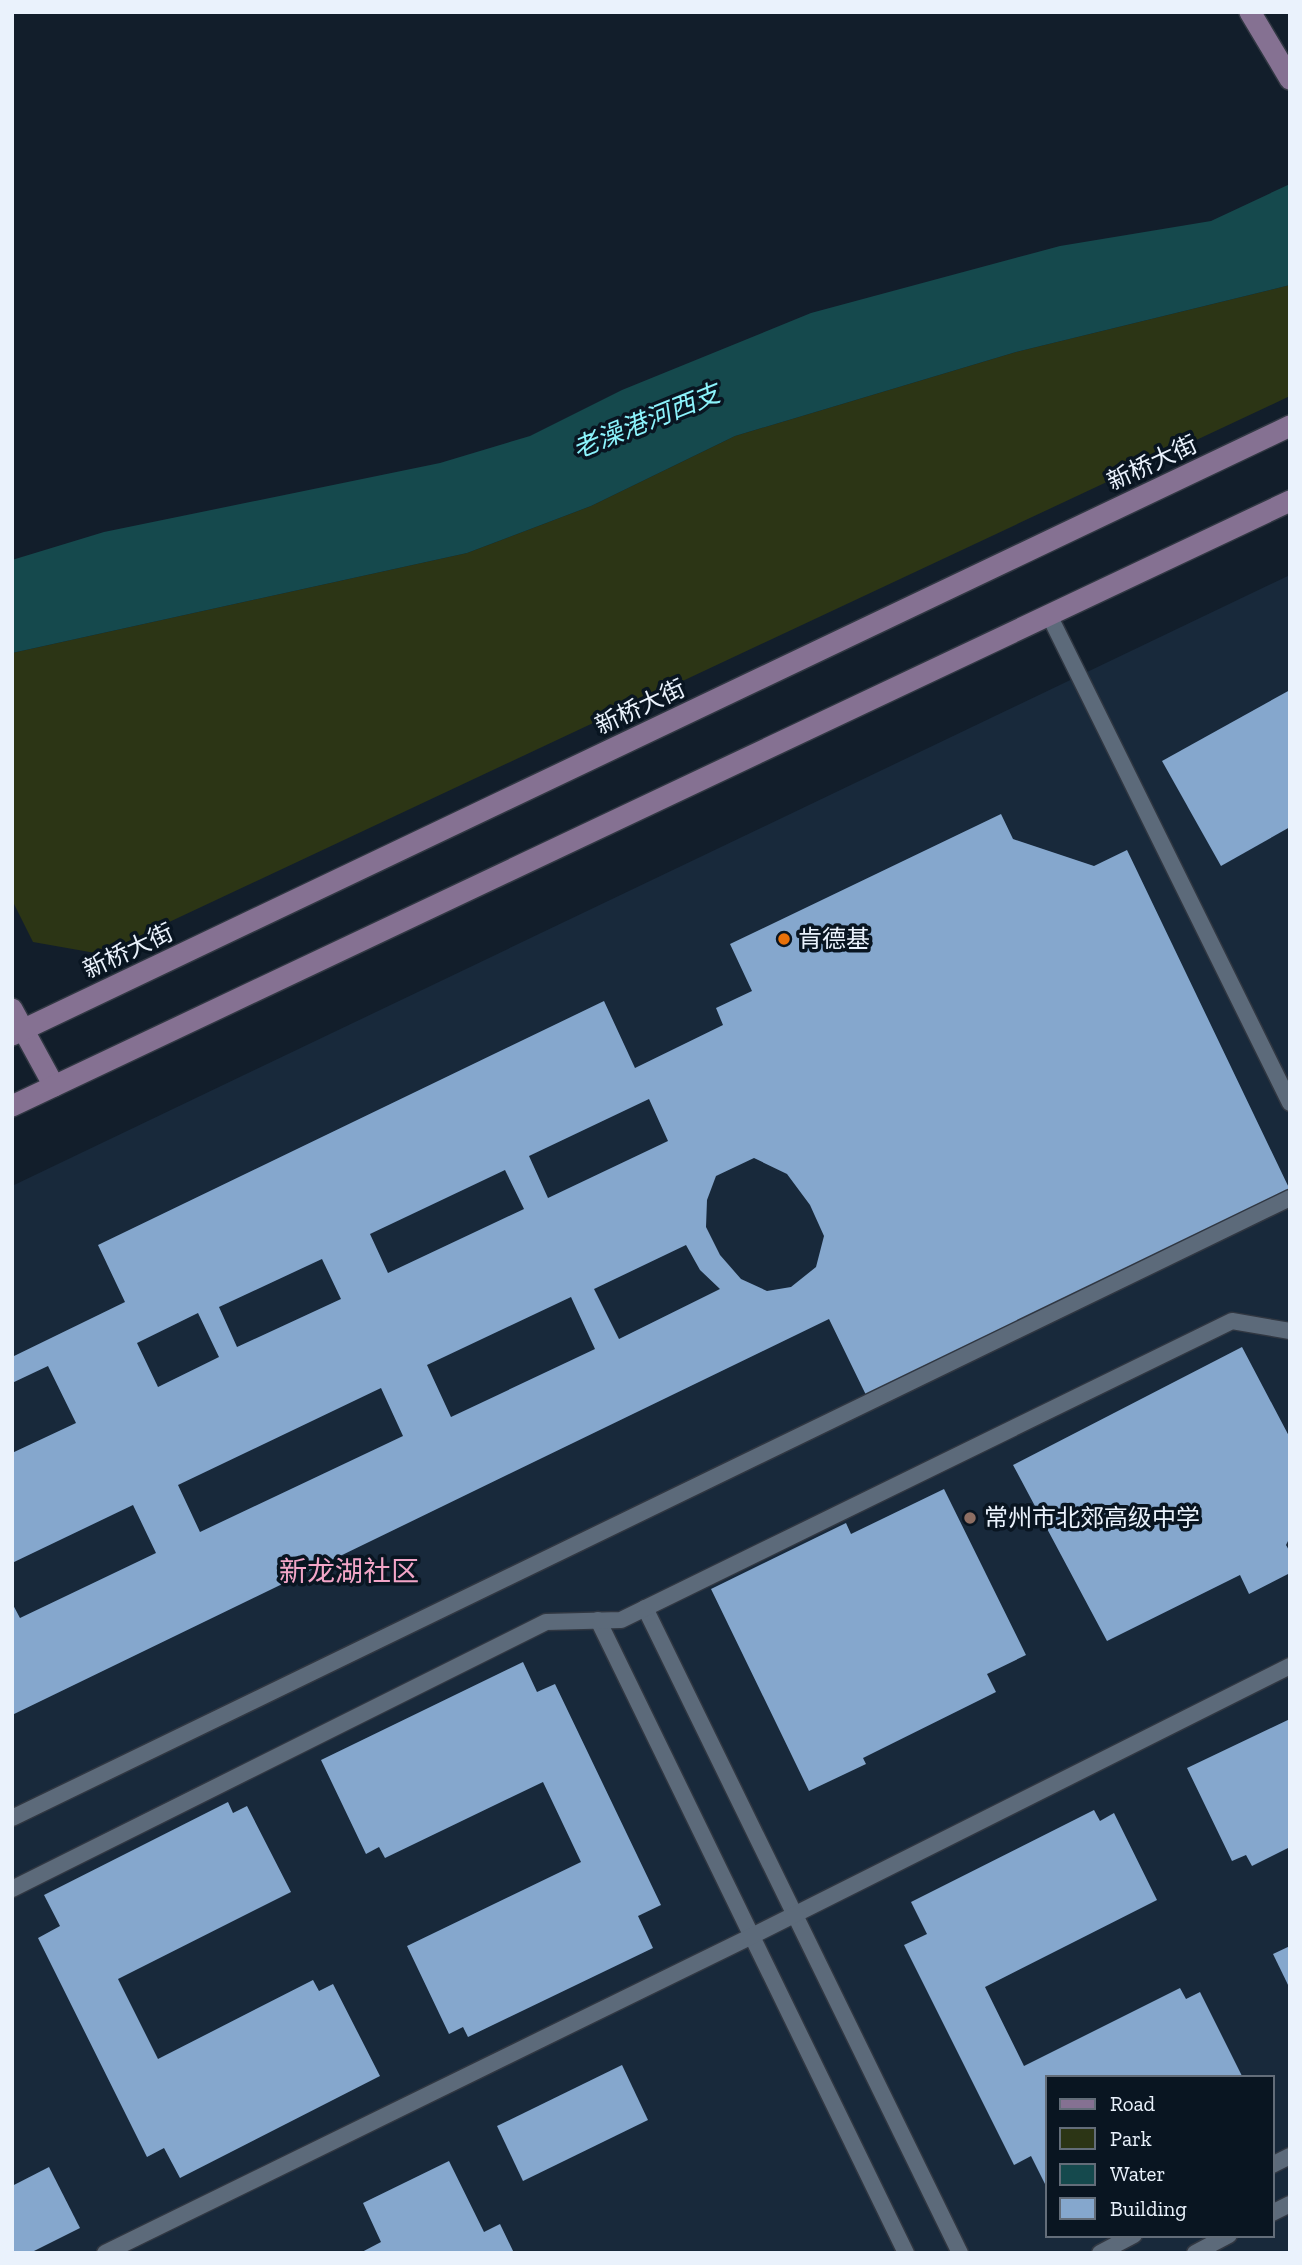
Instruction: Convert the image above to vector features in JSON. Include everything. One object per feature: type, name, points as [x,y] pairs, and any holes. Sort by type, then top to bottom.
[{"type":"street","points":[[1250,12],[1290,79]]},
{"type":"street","name":"新桥大街","points":[[18,1032],[1290,426]]},
{"type":"street","points":[[12,1107],[1290,501]]},
{"type":"street","points":[[12,1009],[18,1032],[54,1086]]},
{"type":"lane","points":[[1049,615],[1290,1102]]},
{"type":"lane","points":[[12,1818],[1290,1198]]},
{"type":"lane","points":[[12,1889],[546,1622],[621,1620],[1232,1321],[1290,1331]]},
{"type":"lane","points":[[645,1608],[960,2253]]},
{"type":"lane","points":[[598,1620],[906,2253]]},
{"type":"lane","points":[[104,2253],[751,1936],[1290,1666]]},
{"type":"lane","points":[[1274,2164],[1290,2156]]},
{"type":"lane","points":[[1274,2212],[1290,2204]]},
{"type":"lane","points":[[1100,2253],[1131,2237]]},
{"type":"lane","points":[[1195,2253],[1224,2237]]},
{"type":"shaded area","points":[[1290,575],[1290,2253],[12,2253],[12,1186]]},
{"type":"green space","points":[[1290,285],[1290,396],[101,954],[33,942],[12,900],[12,653],[467,553],[591,506],[735,436],[1016,352]]},
{"type":"water","name":"老澡港河西支","points":[[1290,184],[1290,285],[1016,352],[735,436],[591,506],[467,553],[12,653],[12,560],[104,532],[440,463],[530,436],[622,390],[811,313],[1060,246],[1211,221]]},
{"type":"building","points":[[1290,690],[1290,827],[1221,866],[1162,761]]},
{"type":"building","points":[[1001,814],[1013,839],[1094,866],[1127,850],[1290,1190],[866,1395],[829,1319],[12,1715],[12,1603],[20,1618],[156,1553],[133,1505],[12,1563],[12,1453],[76,1423],[48,1366],[12,1383],[12,1357],[125,1302],[98,1245],[604,1001],[635,1068],[723,1025],[716,1008],[752,991],[730,944]],"holes":[[[649,1099],[668,1141],[548,1198],[529,1156]],[[754,1158],[787,1174],[810,1205],[824,1236],[816,1267],[791,1287],[767,1291],[741,1279],[720,1255],[706,1227],[707,1200],[716,1176]],[[505,1170],[524,1209],[388,1273],[370,1234]],[[686,1245],[700,1270],[720,1289],[619,1339],[594,1289]],[[322,1259],[341,1299],[237,1347],[219,1307]],[[571,1297],[595,1349],[451,1417],[427,1365]],[[198,1313],[219,1357],[158,1387],[137,1343]],[[381,1388],[403,1436],[200,1532],[178,1485]]]},
{"type":"building","points":[[1242,1347],[1290,1438],[1290,1537],[1286,1545],[1290,1552],[1290,1573],[1249,1594],[1240,1575],[1107,1641],[1013,1465]]},
{"type":"building","points":[[944,1489],[1026,1655],[987,1674],[996,1692],[863,1758],[866,1764],[809,1791],[711,1589],[846,1523],[851,1534]]},
{"type":"building","points":[[523,1662],[537,1692],[555,1684],[661,1905],[638,1916],[653,1948],[468,2037],[463,2027],[449,2034],[407,1946],[581,1862],[543,1782],[385,1858],[379,1847],[366,1854],[321,1760]]},
{"type":"building","points":[[1290,1719],[1290,1847],[1252,1866],[1246,1855],[1232,1861],[1187,1768]]},
{"type":"building","points":[[228,1802],[233,1813],[247,1806],[291,1892],[118,1979],[158,2059],[313,1980],[319,1991],[333,1984],[380,2076],[180,2178],[164,2148],[147,2157],[38,1938],[60,1926],[44,1895]]},
{"type":"building","points":[[1094,1810],[1100,1821],[1114,1813],[1157,1900],[985,1987],[1024,2066],[1180,1988],[1186,1999],[1200,1992],[1242,2076],[1046,2076],[1046,2186],[1031,2156],[1014,2165],[904,1945],[927,1934],[911,1902]]},
{"type":"building","points":[[1290,1946],[1290,1989],[1273,1954]]},
{"type":"building","points":[[622,2065],[648,2120],[523,2181],[497,2126]]},
{"type":"building","points":[[449,2161],[484,2232],[500,2224],[514,2253],[360,2253],[381,2242],[363,2203]]},
{"type":"building","points":[[49,2167],[80,2228],[30,2253],[12,2253],[12,2186]]},
{"type":"place","name":"肯德基","points":[[784,939]]},
{"type":"place","name":"常州市北郊高级中学","points":[[970,1518]]},
{"type":"district","name":"新龙湖社区","points":[[349,1571]]}]
